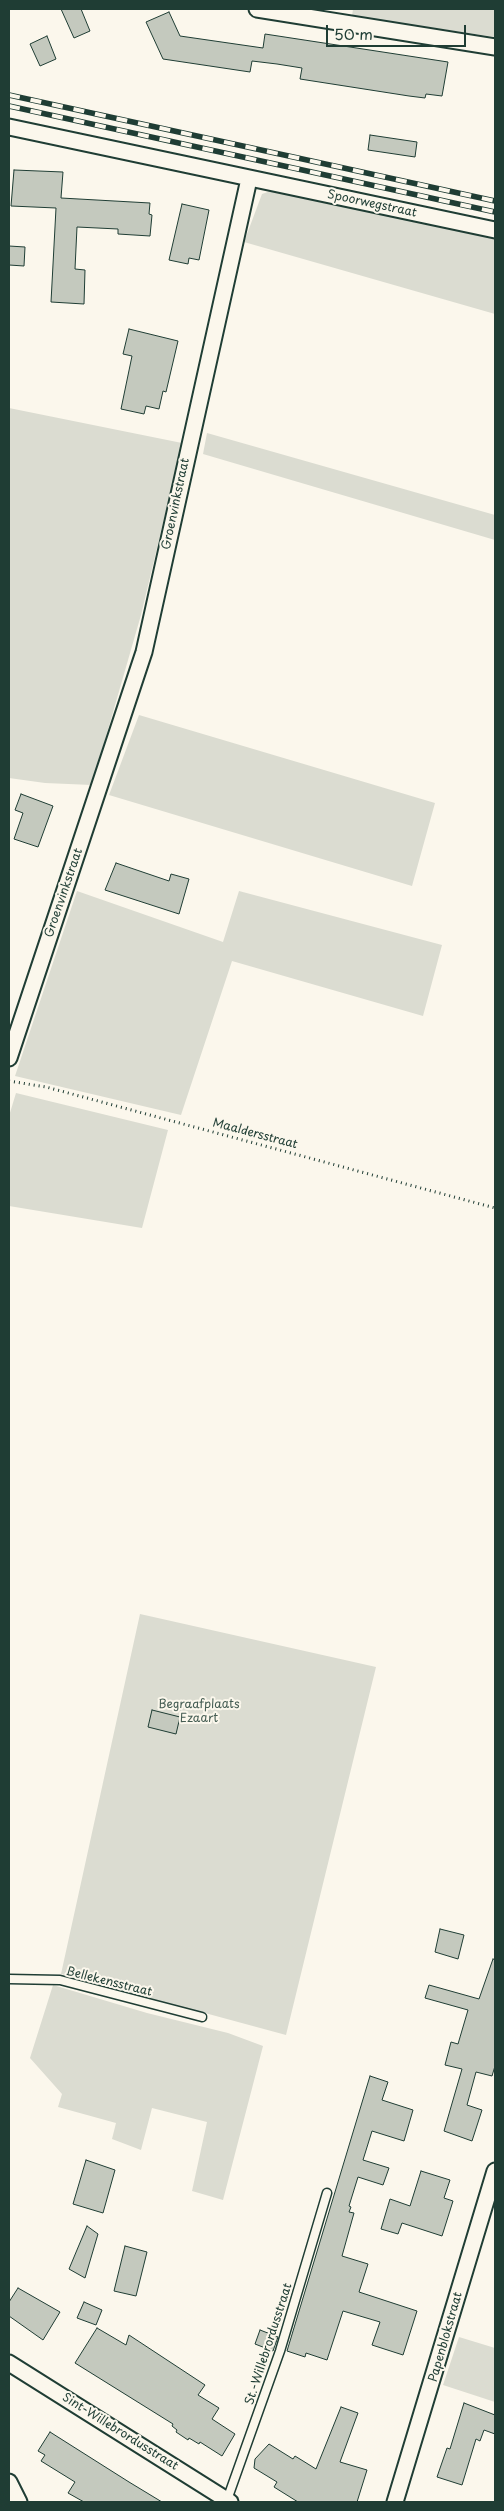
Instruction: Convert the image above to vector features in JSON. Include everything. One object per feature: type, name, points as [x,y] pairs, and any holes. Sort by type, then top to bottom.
[{"type":"street","points":[[257,9],[495,47]]},
{"type":"street","points":[[9,127],[249,179]]},
{"type":"street","name":"Spoorwegstraat","points":[[249,179],[495,230]]},
{"type":"street","name":"Groenvinkstraat","points":[[9,1058],[144,652],[249,179]]},
{"type":"street","name":"Papenblokstraat","points":[[395,2502],[495,2171]]},
{"type":"street","name":"Sint-Willebrordusstraat","points":[[9,2363],[229,2501]]},
{"type":"street","points":[[9,2482],[19,2502]]},
{"type":"lane","name":"Bellekensstraat","points":[[9,1979],[60,1980],[202,2017]]},
{"type":"lane","name":"St.-Willebrordusstraat","points":[[229,2501],[280,2351],[327,2193]]},
{"type":"path","name":"Maaldersstraat","points":[[9,1081],[46,1087],[495,1208]]},
{"type":"green space","points":[[353,9],[495,9],[495,37],[352,16]]},
{"type":"green space","points":[[276,189],[495,237],[495,314],[244,242],[262,194]]},
{"type":"green space","points":[[9,408],[182,443],[141,615],[92,785],[45,783],[9,778]]},
{"type":"green space","points":[[207,433],[495,515],[495,540],[203,454]]},
{"type":"green space","points":[[139,715],[435,803],[412,886],[109,795]]},
{"type":"green space","points":[[77,891],[223,942],[239,891],[442,945],[423,1016],[232,961],[181,1115],[15,1076]]},
{"type":"green space","points":[[16,1093],[168,1130],[142,1228],[9,1206],[9,1116]]},
{"type":"green space","name":"Begraafplaats Ezaart","points":[[140,1614],[376,1667],[286,2035],[61,1974]]},
{"type":"green space","points":[[53,1985],[147,2013],[228,2033],[263,2046],[223,2200],[192,2191],[207,2122],[152,2108],[141,2150],[112,2139],[116,2123],[58,2107],[62,2094],[30,2058]]},
{"type":"green space","points":[[459,2337],[495,2348],[495,2402],[443,2385]]},
{"type":"building","points":[[61,9],[81,9],[90,31],[74,38]]},
{"type":"building","points":[[169,12],[180,36],[263,48],[265,34],[448,62],[442,96],[426,94],[425,98],[300,79],[302,68],[277,64],[252,61],[250,72],[163,59],[146,22]]},
{"type":"building","points":[[47,36],[56,59],[40,66],[30,44]]},
{"type":"building","points":[[370,135],[417,142],[415,157],[368,150]]},
{"type":"building","points":[[14,170],[63,172],[61,198],[150,203],[149,214],[152,215],[150,236],[118,234],[118,229],[77,227],[75,269],[85,270],[84,304],[51,302],[56,208],[11,206]]},
{"type":"building","points":[[182,204],[209,210],[199,260],[189,258],[188,264],[169,260]]},
{"type":"building","points":[[9,246],[25,247],[24,266],[9,265]]},
{"type":"building","points":[[129,329],[178,341],[166,392],[163,391],[159,409],[146,406],[144,414],[121,409],[132,356],[123,354]]},
{"type":"building","points":[[21,794],[53,806],[38,847],[14,839],[23,813],[15,810]]},
{"type":"building","points":[[116,863],[169,881],[171,874],[189,879],[179,914],[105,890]]},
{"type":"building","points":[[152,1710],[180,1717],[176,1734],[148,1727]]},
{"type":"building","points":[[440,1929],[464,1935],[458,1959],[435,1952]]},
{"type":"building","points":[[493,1959],[495,1960],[495,2066],[492,2076],[476,2072],[467,2105],[482,2110],[472,2141],[444,2131],[462,2069],[445,2065],[451,2042],[458,2044],[468,2010],[425,1998],[429,1985],[479,1999]]},
{"type":"building","points":[[370,2076],[388,2082],[382,2100],[413,2110],[404,2141],[372,2131],[363,2160],[389,2168],[383,2185],[358,2177],[349,2206],[351,2207],[349,2212],[354,2213],[342,2256],[368,2264],[359,2292],[417,2311],[403,2355],[372,2345],[380,2322],[343,2311],[327,2360],[306,2353],[305,2357],[287,2351]]},
{"type":"building","points":[[86,2160],[115,2170],[103,2213],[73,2204]]},
{"type":"building","points":[[421,2171],[450,2180],[444,2198],[453,2201],[442,2236],[402,2223],[398,2234],[381,2229],[390,2199],[410,2206]]},
{"type":"building","points":[[87,2226],[98,2234],[85,2278],[69,2269]]},
{"type":"building","points":[[125,2246],[147,2252],[136,2296],[114,2291]]},
{"type":"building","points":[[18,2288],[60,2312],[43,2340],[9,2316],[9,2302]]},
{"type":"building","points":[[84,2302],[102,2310],[96,2325],[77,2318]]},
{"type":"building","points":[[97,2328],[126,2345],[129,2335],[205,2385],[198,2395],[219,2408],[212,2419],[235,2434],[222,2456],[200,2442],[199,2444],[189,2438],[188,2440],[176,2432],[177,2430],[172,2426],[173,2424],[75,2363]]},
{"type":"building","points":[[260,2330],[278,2337],[273,2351],[255,2344]]},
{"type":"building","points":[[464,2403],[495,2415],[495,2434],[484,2430],[480,2441],[476,2439],[462,2485],[437,2477],[447,2448],[450,2449]]},
{"type":"building","points":[[341,2407],[358,2413],[340,2462],[367,2470],[357,2502],[298,2502],[274,2487],[277,2482],[254,2468],[255,2459],[269,2444],[293,2459],[295,2456],[316,2469]]},
{"type":"building","points":[[50,2432],[162,2502],[84,2502],[68,2493],[75,2482],[41,2461],[45,2455],[38,2451]]},
{"type":"railway","points":[[9,95],[495,201]]},
{"type":"railway","points":[[9,106],[495,212]]}]
